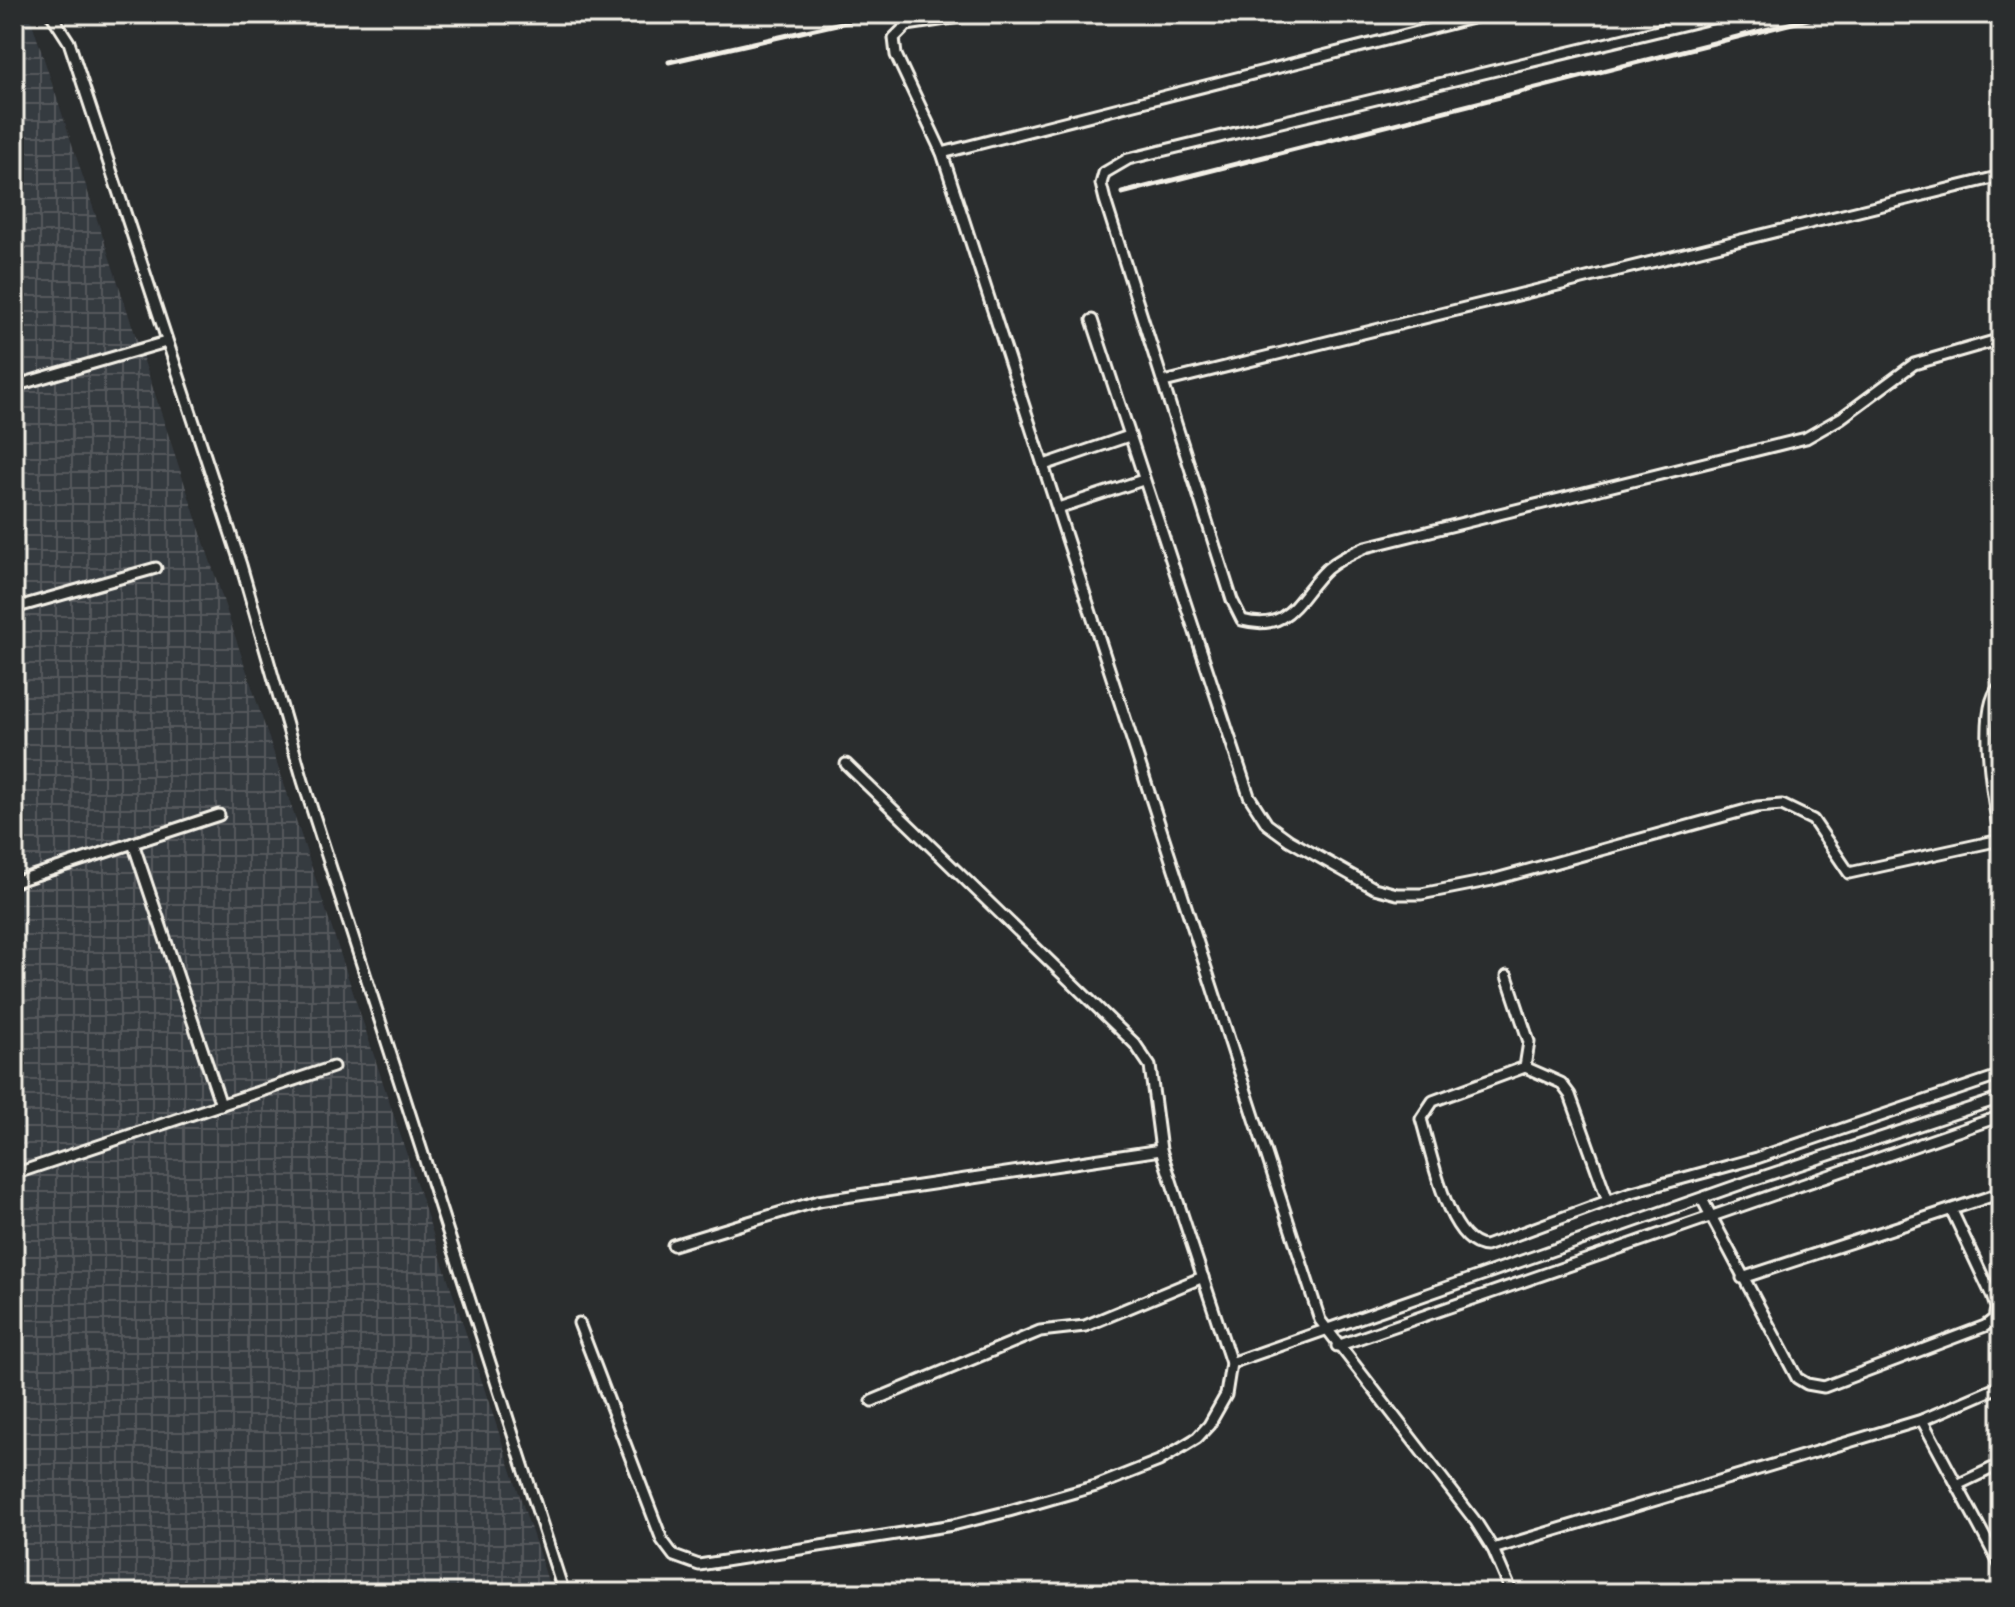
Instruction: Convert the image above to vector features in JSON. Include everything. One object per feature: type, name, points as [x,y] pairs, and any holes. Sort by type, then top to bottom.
[{"type":"lane","points":[[51,14],[69,42],[241,565],[303,781],[564,1593]]},
{"type":"lane","points":[[979,14],[907,25],[894,38],[896,55],[942,153],[1326,1332],[1438,1473],[1493,1549],[1512,1593]]},
{"type":"lane","points":[[942,153],[1488,14]]},
{"type":"lane","points":[[1728,14],[1113,165],[1104,173],[1101,184],[1105,200],[1232,600],[1242,620],[1260,625],[1283,620],[1327,570],[1345,556],[1366,547],[1806,438],[1841,418],[1914,364],[2001,339]]},
{"type":"lane","points":[[1164,382],[2001,176]]},
{"type":"lane","points":[[1092,320],[1143,480],[1257,812],[1289,840],[1374,888],[1397,894],[1421,894],[1492,880],[1757,807],[1782,805],[1813,820],[1849,873],[2001,842],[1991,783],[1989,705],[1995,689],[2001,686]]},
{"type":"lane","points":[[14,386],[166,342]]},
{"type":"lane","points":[[1044,465],[1129,436]]},
{"type":"lane","points":[[1058,508],[1143,480]]},
{"type":"lane","points":[[14,608],[156,568]]},
{"type":"lane","points":[[579,1323],[662,1540],[674,1556],[699,1565],[953,1525],[1115,1479],[1159,1461],[1197,1438],[1220,1410],[1231,1363],[1161,1150],[1150,1066],[1135,1044],[846,764]]},
{"type":"lane","points":[[14,882],[219,815]]},
{"type":"lane","points":[[133,843],[221,1105]]},
{"type":"lane","points":[[1507,976],[1529,1042],[1525,1067]]},
{"type":"lane","points":[[14,1174],[333,1067]]},
{"type":"lane","points":[[1608,1201],[1570,1095],[1561,1083],[1525,1067],[1433,1101],[1424,1110],[1421,1119],[1449,1210],[1466,1240],[1486,1246],[1608,1201],[1757,1158],[2001,1075]]},
{"type":"lane","points":[[1231,1363],[2001,1098]]},
{"type":"lane","points":[[1337,1346],[2001,1116]]},
{"type":"lane","points":[[673,1245],[830,1198],[1161,1150]]},
{"type":"lane","points":[[1742,1278],[2001,1193]]},
{"type":"lane","points":[[1702,1199],[1797,1378],[1807,1384],[1824,1387],[1847,1381],[1985,1326],[1994,1319],[1996,1308],[1992,1296],[1952,1211]]},
{"type":"lane","points":[[872,1401],[1040,1331],[1085,1326],[1203,1277]]},
{"type":"lane","points":[[1493,1549],[1922,1420],[2001,1386]]},
{"type":"lane","points":[[1922,1420],[2001,1567]]},
{"type":"lane","points":[[1957,1485],[2001,1464]]},
{"type":"shaded area","points":[[14,14],[29,14],[552,1593],[14,1593]]},
{"type":"railway","points":[[669,62],[881,14]]},
{"type":"railway","points":[[1122,193],[1828,14]]}]
